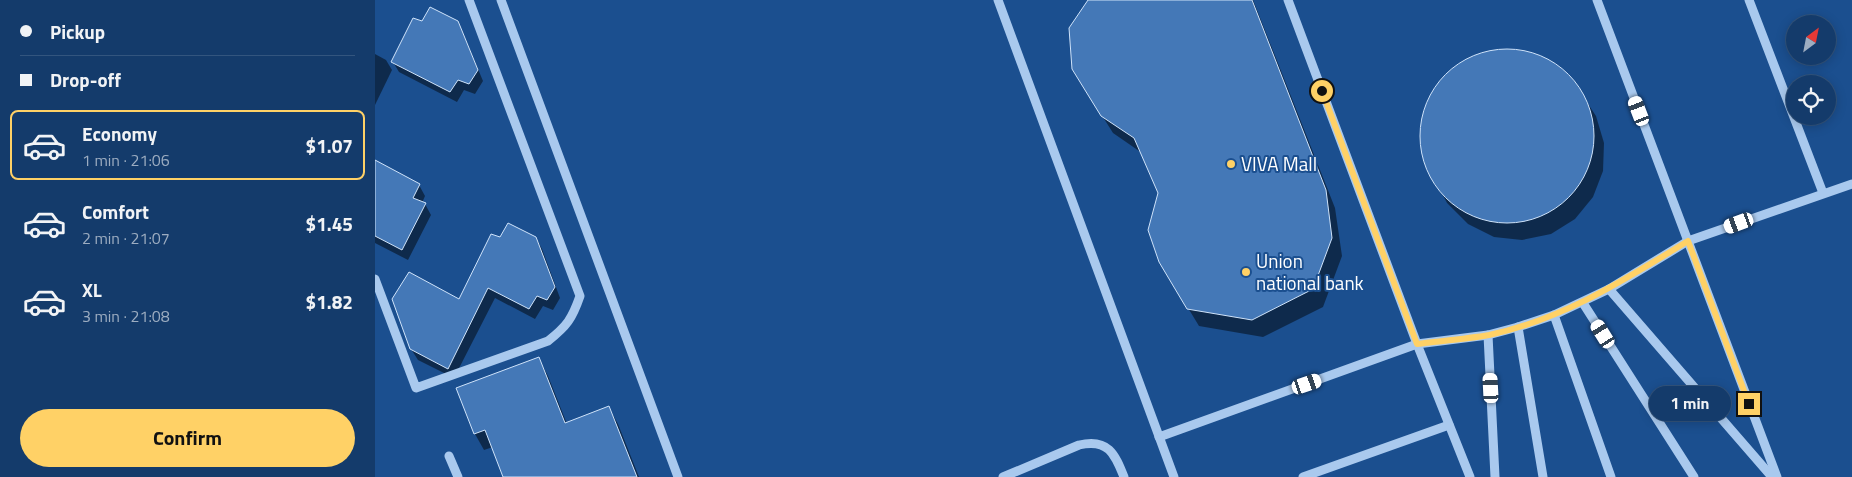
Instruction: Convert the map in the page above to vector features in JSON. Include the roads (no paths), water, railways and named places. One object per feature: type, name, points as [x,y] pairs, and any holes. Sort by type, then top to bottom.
[{"type":"street","points":[[375,279],[416,388],[548,341],[565,327],[576,308],[580,296],[469,0]]},
{"type":"street","points":[[501,0],[678,477]]},
{"type":"street","points":[[998,0],[1174,477]]},
{"type":"street","points":[[1288,0],[1417,344],[1470,477]]},
{"type":"street","points":[[1597,0],[1777,477]]},
{"type":"street","points":[[1749,0],[1823,193]]},
{"type":"street","points":[[1159,437],[1417,344],[1488,335],[1554,315],[1609,290],[1688,241],[1852,184]]},
{"type":"street","points":[[1609,290],[1772,477]]},
{"type":"street","points":[[1583,303],[1694,477]]},
{"type":"street","points":[[1554,315],[1611,477]]},
{"type":"street","points":[[1519,327],[1543,477]]},
{"type":"street","points":[[1488,335],[1495,477]]},
{"type":"street","points":[[1303,477],[1449,425]]},
{"type":"street","points":[[1003,477],[1079,444],[1097,443],[1111,452],[1124,477]]},
{"type":"street","points":[[449,456],[458,477]]},
{"type":"place","name":"VIVA Mall","points":[[1231,164]]},
{"type":"place","name":"Union national bank","points":[[1246,272]]}]
